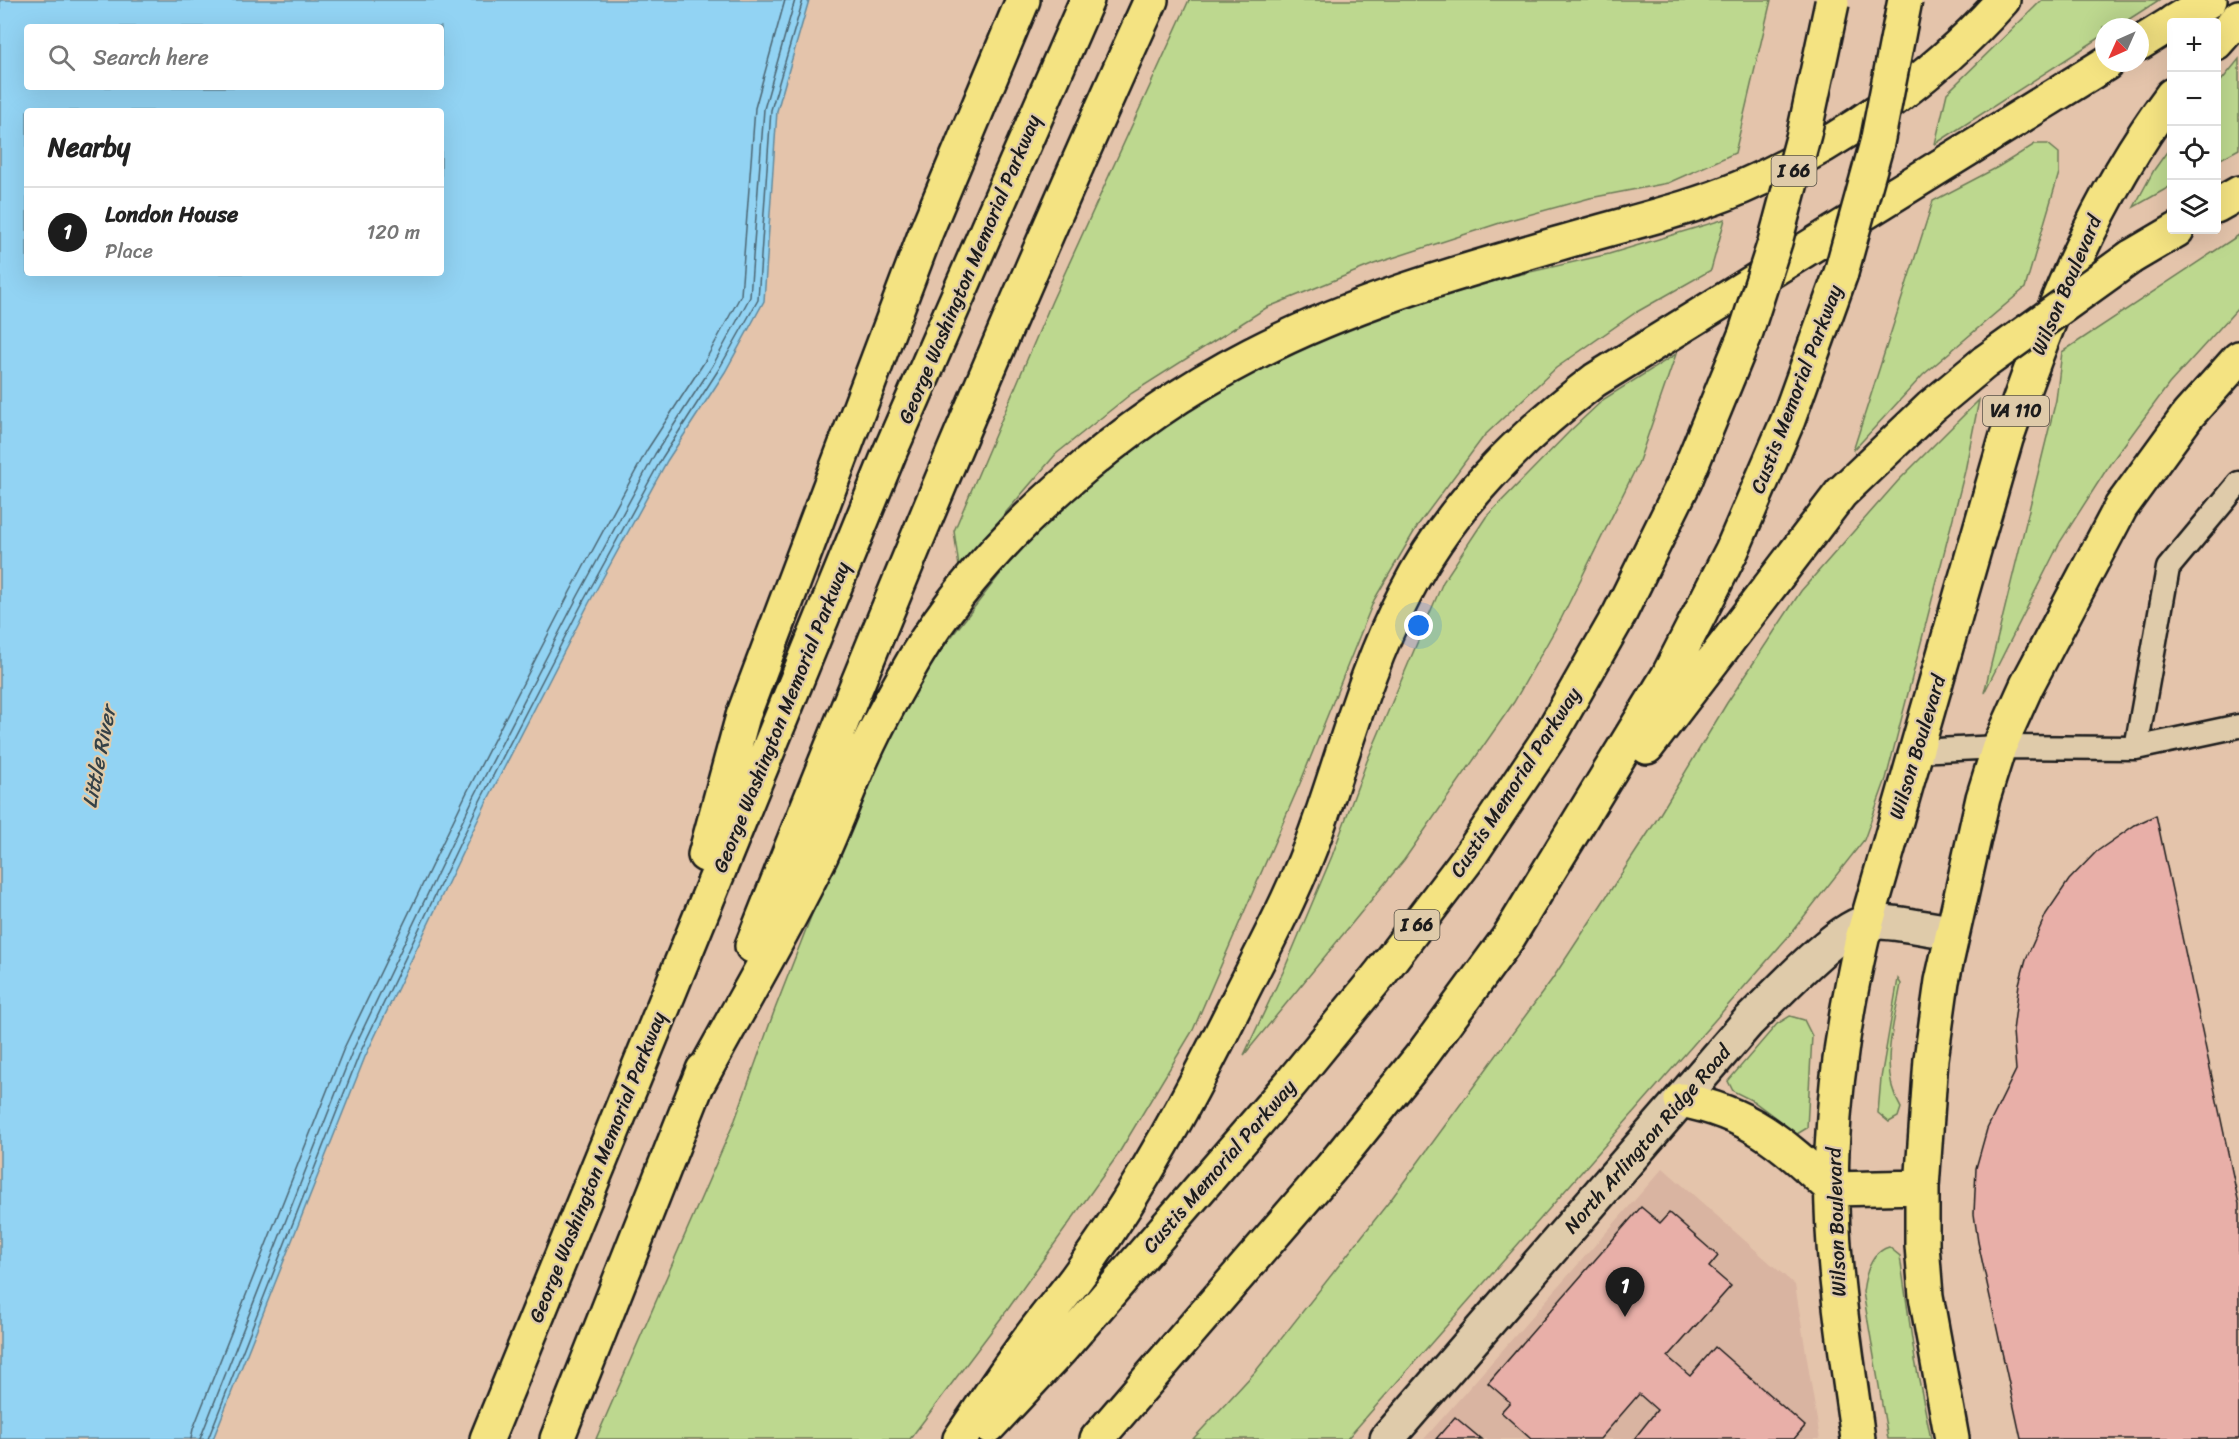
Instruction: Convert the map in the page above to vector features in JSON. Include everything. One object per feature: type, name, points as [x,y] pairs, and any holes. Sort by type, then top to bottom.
[{"type":"main road","points":[[667,995],[743,716],[926,231],[1023,0]]},
{"type":"main road","name":"George Washington Memorial Parkway","points":[[487,1439],[889,454],[1087,0]]},
{"type":"main road","points":[[557,1439],[887,606],[1004,328],[1151,0]]},
{"type":"main road","name":"Custis Memorial Parkway","points":[[1097,1439],[1338,1159],[1423,1054],[1508,938],[1668,676],[1732,550],[1788,420],[1841,273],[1877,143],[1905,0]]},
{"type":"main road","points":[[696,1089],[819,860],[871,738],[917,654],[975,575],[1018,530],[1102,453],[1201,384],[1250,355],[1309,327],[1448,276],[1673,210],[1741,187],[1809,153],[1916,82],[1956,48],[2003,0]]},
{"type":"main road","points":[[2180,18],[2210,0]]},
{"type":"main road","name":"Custis Memorial Parkway","points":[[976,1439],[1062,1348],[1291,1083],[1380,974],[1468,857],[1550,736],[1619,615],[1685,481],[1744,335],[1774,242],[1801,145],[1832,2]]},
{"type":"main road","points":[[2221,38],[2239,17]]},
{"type":"main road","points":[[2149,37],[2167,26]]},
{"type":"main road","points":[[960,1439],[1038,1327],[1085,1267],[1156,1155],[1237,1003],[1280,914],[1316,832],[1379,650],[1405,592],[1455,514],[1484,479],[1559,407],[1595,380],[2095,70]]},
{"type":"main road","name":"Wilson Boulevard","points":[[1858,1439],[1839,1299],[1832,1189],[1832,1149],[1843,1035],[1866,921],[2006,440],[2060,292],[2090,224],[2128,157],[2167,102]]},
{"type":"main road","points":[[2221,204],[2239,193]]},
{"type":"main road","points":[[1508,938],[1664,724],[1841,493],[1931,407],[1985,362],[2131,257],[2170,234]]},
{"type":"main road","points":[[1952,1439],[1926,1296],[1922,1245],[1922,1187],[1931,1059],[1951,932],[1975,827],[1998,747],[2027,685],[2121,507],[2188,415],[2239,358]]},
{"type":"main road","points":[[1681,1100],[1714,1106],[1763,1130],[1832,1189],[1922,1187]]},
{"type":"street","points":[[1866,921],[1951,932]]},
{"type":"street","name":"North Arlington Ridge Road","points":[[1387,1439],[1748,1022],[1832,942],[1866,921]]},
{"type":"lane","points":[[2136,748],[2168,568],[2239,483]]},
{"type":"lane","points":[[1916,751],[1998,747],[2136,748],[2239,726]]},
{"type":"shaded area","points":[[1663,1168],[1795,1285],[1820,1439],[1424,1439]]},
{"type":"green space","points":[[1189,0],[1771,0],[1735,153],[1668,183],[1590,198],[1506,221],[1374,264],[1266,308],[1132,393],[1056,454],[959,567],[954,531],[1052,301]]},
{"type":"green space","points":[[2042,0],[2159,0],[2131,18],[2095,18],[2095,41],[1935,144],[1947,93]]},
{"type":"green space","points":[[2239,59],[2239,149],[2221,159],[2221,126],[2221,81]]},
{"type":"green space","points":[[2035,144],[2048,144],[2059,153],[2059,173],[2025,288],[1923,375],[1853,451],[1933,201],[1998,167]]},
{"type":"green space","points":[[2167,152],[2167,188],[2134,207]]},
{"type":"green space","points":[[1725,219],[1711,270],[1635,313],[1556,368],[1484,436],[1418,525],[1374,600],[1301,781],[1193,1030],[1117,1156],[1008,1309],[910,1439],[596,1439],[735,1120],[775,1009],[868,770],[931,663],[1018,551],[1083,489],[1185,411],[1284,356],[1381,314],[1465,287],[1609,254]]},
{"type":"green space","points":[[2239,235],[2239,307],[2169,384],[2110,464],[2060,542],[1984,693],[2056,400],[2062,352]]},
{"type":"green space","points":[[1676,354],[1638,464],[1561,619],[1514,702],[1404,860],[1244,1055],[1284,970],[1332,856],[1367,761],[1443,582],[1486,517],[1571,430],[1604,399]]},
{"type":"green space","points":[[1979,400],[1965,471],[1886,779],[1864,840],[1787,938],[1347,1439],[1193,1439],[1255,1372],[1392,1198],[1553,978],[1654,824],[1727,703],[1801,591],[1898,481]]},
{"type":"green space","points":[[1898,979],[1901,984],[1892,1031],[1889,1063],[1894,1093],[1901,1108],[1898,1117],[1889,1122],[1878,1113],[1881,1078]]},
{"type":"green space","points":[[1790,1016],[1804,1020],[1812,1036],[1807,1128],[1797,1134],[1753,1101],[1733,1091],[1728,1081],[1777,1024]]},
{"type":"green space","points":[[1889,1247],[1900,1256],[1915,1360],[1931,1439],[1888,1439],[1863,1292],[1867,1272],[1873,1259]]},
{"type":"water","name":"Little River","points":[[0,0],[809,0],[777,111],[764,301],[725,372],[667,461],[589,603],[486,803],[365,1057],[213,1439],[0,1439]]},
{"type":"building","points":[[2156,815],[2239,1204],[2239,1439],[2021,1439],[1978,1242],[1974,1214],[1976,1168],[1987,1129],[2016,1070],[2013,1031],[2019,984],[2026,959],[2046,914],[2069,880],[2096,852],[2135,825]]},
{"type":"building","points":[[1641,1207],[1660,1223],[1669,1213],[1718,1256],[1709,1267],[1731,1286],[1668,1357],[1690,1376],[1715,1347],[1805,1426],[1794,1439],[1634,1439],[1657,1410],[1639,1394],[1600,1439],[1531,1439],[1501,1412],[1510,1402],[1488,1383]]},
{"type":"building","points":[[1455,1417],[1481,1439],[1436,1439]]},
{"type":"place","name":"London House","points":[[1625,1317]]}]
